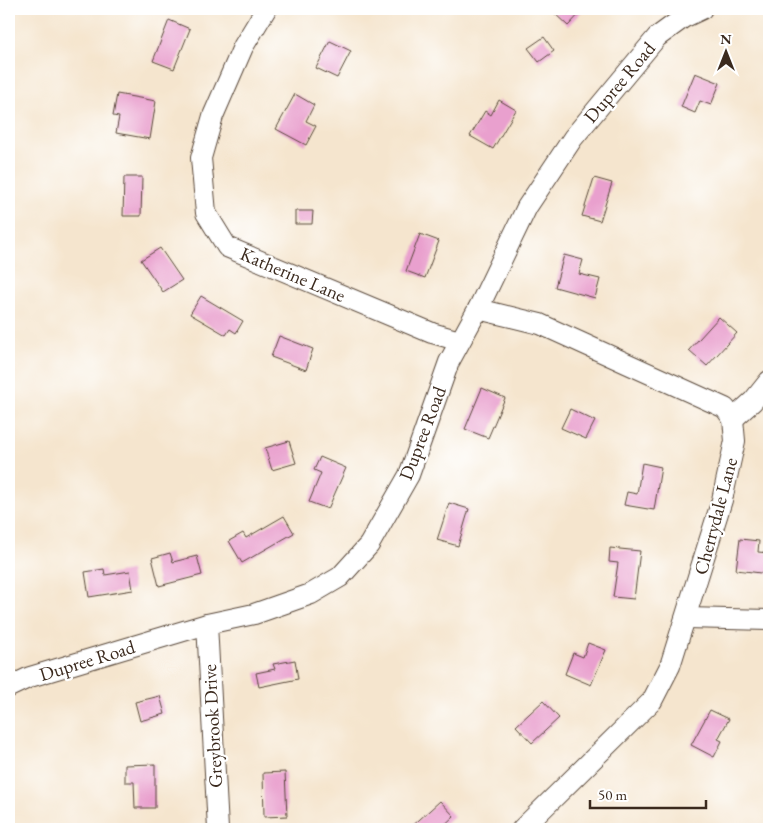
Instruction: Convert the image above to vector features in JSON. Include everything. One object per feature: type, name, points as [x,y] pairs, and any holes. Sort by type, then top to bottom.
[{"type":"street","name":"Katherine Lane","points":[[266,9],[243,47],[210,125],[201,158],[206,213],[227,247],[432,333],[460,341]]},
{"type":"street","name":"Dupree Road","points":[[9,687],[30,677],[207,624],[254,614],[311,594],[340,577],[370,544],[409,475],[449,362],[478,310],[527,208],[573,138],[657,37],[684,18],[702,9]]},
{"type":"street","points":[[478,310],[540,324],[725,408],[733,419],[753,401],[769,381]]},
{"type":"street","name":"Cherrydale Lane","points":[[522,829],[652,701],[670,666],[722,500],[735,441],[733,419]]},
{"type":"street","points":[[686,618],[769,620]]},
{"type":"street","name":"Greybrook Drive","points":[[207,624],[218,829]]},
{"type":"building","points":[[556,9],[584,9],[568,26],[553,12]]},
{"type":"building","points":[[169,20],[190,29],[174,69],[153,61]]},
{"type":"building","points":[[544,37],[554,51],[539,62],[528,48]]},
{"type":"building","points":[[330,41],[351,51],[337,78],[316,68]]},
{"type":"building","points":[[695,73],[720,83],[711,105],[700,101],[695,113],[681,107]]},
{"type":"building","points":[[117,94],[156,101],[150,139],[116,133],[119,117],[113,116]]},
{"type":"building","points":[[295,94],[314,105],[306,121],[316,126],[306,145],[276,129]]},
{"type":"building","points":[[499,100],[516,110],[493,149],[470,136],[485,111],[491,115]]},
{"type":"building","points":[[124,177],[142,177],[141,216],[123,216]]},
{"type":"building","points":[[594,178],[612,183],[600,221],[582,216]]},
{"type":"building","points":[[295,211],[313,211],[312,224],[295,224]]},
{"type":"building","points":[[420,234],[439,241],[425,278],[406,271]]},
{"type":"building","points":[[160,248],[182,280],[163,292],[141,260]]},
{"type":"building","points":[[564,255],[583,260],[579,274],[600,279],[595,298],[555,287]]},
{"type":"building","points":[[201,296],[243,321],[236,333],[230,329],[226,335],[190,314]]},
{"type":"building","points":[[719,317],[737,333],[707,366],[689,350]]},
{"type":"building","points":[[279,336],[313,349],[306,370],[271,357]]},
{"type":"building","points":[[482,388],[505,398],[488,438],[465,429]]},
{"type":"building","points":[[570,409],[595,421],[586,439],[561,428]]},
{"type":"building","points":[[289,441],[296,463],[272,470],[265,448]]},
{"type":"building","points":[[320,457],[346,468],[328,509],[309,502],[321,473],[314,470]]},
{"type":"building","points":[[642,463],[661,467],[654,510],[624,505],[627,492],[637,494]]},
{"type":"building","points":[[449,503],[469,509],[458,546],[437,540]]},
{"type":"building","points":[[284,516],[294,533],[242,563],[229,541],[243,533],[246,538]]},
{"type":"building","points":[[740,539],[759,541],[758,552],[769,553],[769,574],[736,570]]},
{"type":"building","points":[[610,548],[640,551],[634,599],[613,597],[618,563],[609,562]]},
{"type":"building","points":[[170,553],[173,562],[197,556],[202,575],[159,586],[152,558]]},
{"type":"building","points":[[104,569],[105,575],[130,571],[133,590],[89,597],[85,572]]},
{"type":"building","points":[[588,643],[606,650],[591,685],[565,674],[573,653],[583,657]]},
{"type":"building","points":[[295,660],[298,679],[259,687],[256,673],[275,669],[273,664]]},
{"type":"building","points":[[160,696],[165,714],[140,721],[135,702]]},
{"type":"building","points":[[543,701],[559,718],[532,743],[516,726]]},
{"type":"building","points":[[710,710],[729,719],[718,739],[722,741],[714,757],[691,745]]},
{"type":"building","points":[[155,764],[155,808],[135,808],[134,782],[125,782],[125,765]]},
{"type":"building","points":[[285,772],[287,816],[264,817],[263,773]]},
{"type":"building","points":[[440,801],[454,816],[440,829],[409,829]]}]
